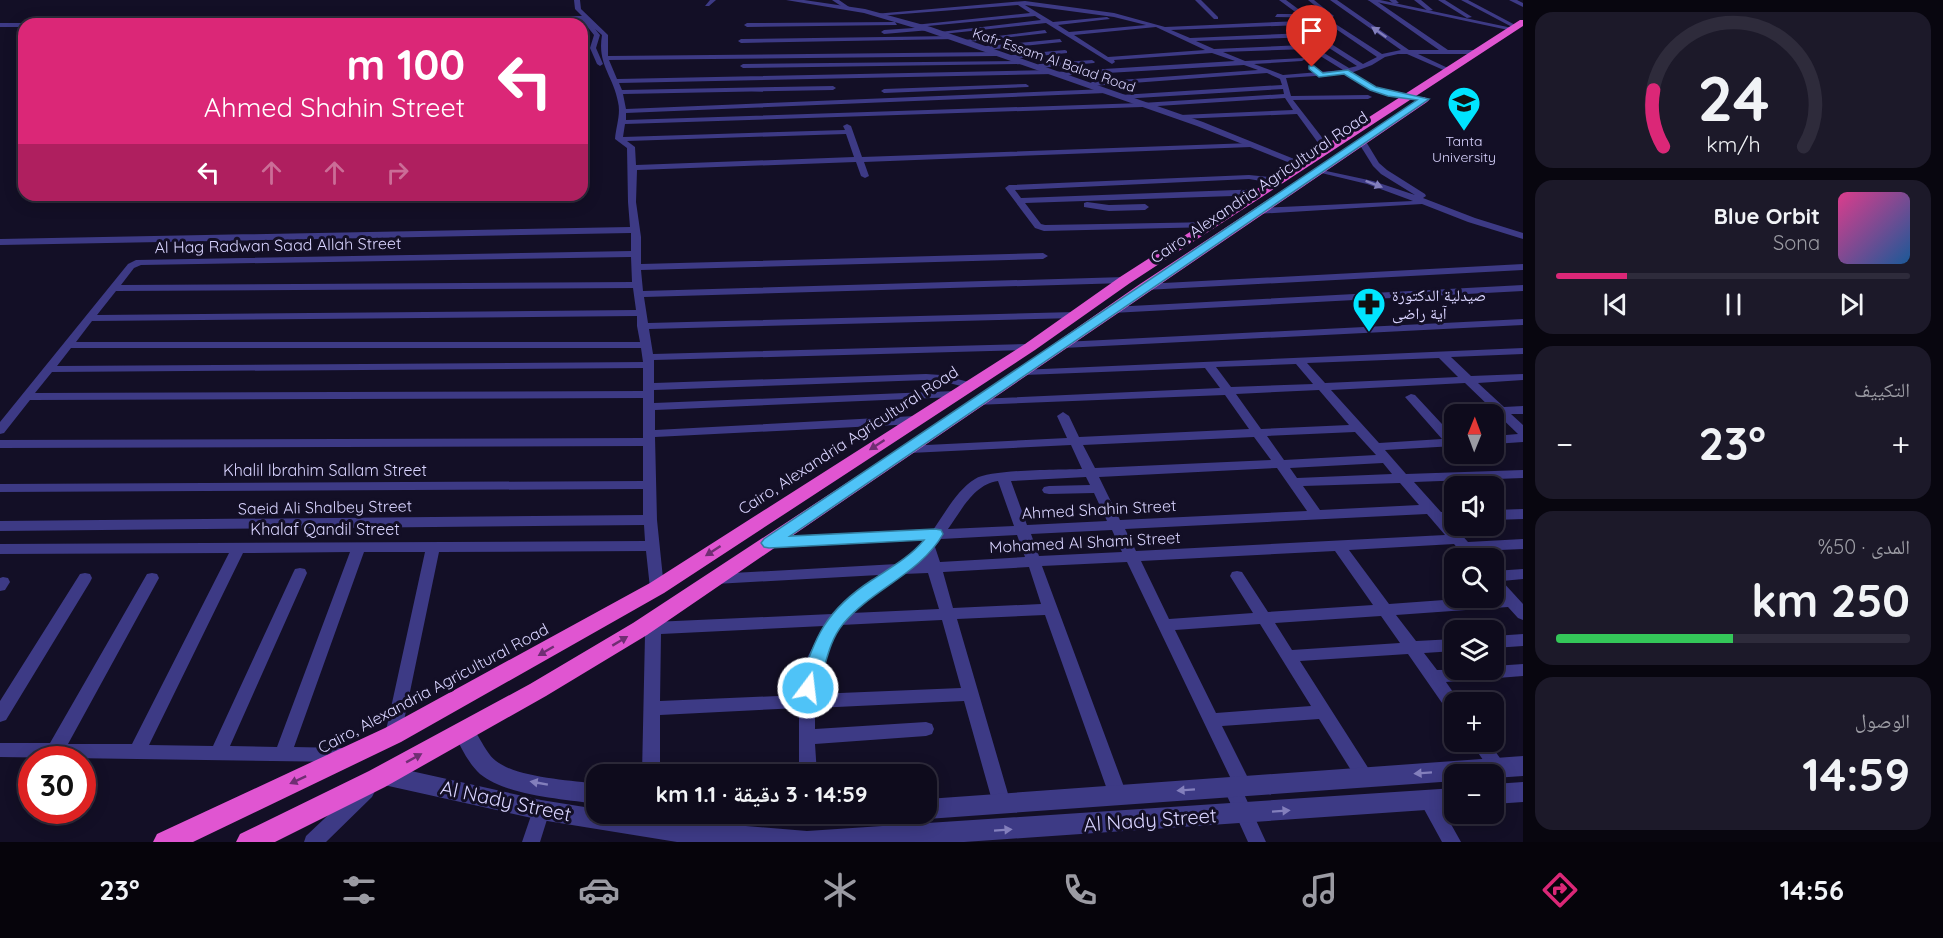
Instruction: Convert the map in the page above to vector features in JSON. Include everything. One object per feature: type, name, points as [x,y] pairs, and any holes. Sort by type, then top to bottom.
[{"type":"highway","name":"Cairo, Alexandria Agricultural Road","points":[[1446,77],[1476,52],[1519,28]]},
{"type":"highway","name":"Cairo, Alexandria Agricultural Road","points":[[249,842],[380,777],[647,628],[714,579],[979,403],[1145,286],[1257,211],[1310,168],[1327,149],[1414,98],[1519,28]]},
{"type":"highway","name":"Cairo, Alexandria Agricultural Road","points":[[166,842],[393,735],[657,588],[1030,348],[1125,280],[1279,181],[1362,142],[1414,98]]},
{"type":"street","points":[[577,0],[577,8],[586,18]]},
{"type":"street","points":[[707,4],[713,0]]},
{"type":"street","name":"Kafr Essam Al Balad Road","points":[[789,0],[877,14],[913,24],[1180,117],[1310,168]]},
{"type":"street","points":[[834,0],[849,9]]},
{"type":"street","points":[[1198,0],[1216,18]]},
{"type":"street","points":[[1282,0],[1299,15],[1303,26],[1311,35],[1363,67]]},
{"type":"street","points":[[1311,0],[1338,21]]},
{"type":"street","points":[[1333,0],[1446,77]]},
{"type":"street","points":[[1370,0],[1446,51]]},
{"type":"street","points":[[1370,0],[1519,28]]},
{"type":"street","points":[[1383,0],[1519,28]]},
{"type":"street","points":[[1417,0],[1430,10]]},
{"type":"street","points":[[1441,0],[1469,17]]},
{"type":"street","points":[[1464,0],[1519,28]]},
{"type":"street","points":[[1512,0],[1523,5]]},
{"type":"street","points":[[1018,3],[1123,69]]},
{"type":"street","points":[[877,14],[1018,3],[1046,5],[1141,20],[1213,51],[1272,71],[1282,77],[1288,97],[1327,149]]},
{"type":"street","points":[[747,25],[913,24],[1035,14]]},
{"type":"street","points":[[1273,16],[1330,15]]},
{"type":"street","points":[[939,33],[1128,17]]},
{"type":"street","points":[[1206,18],[1228,18]]},
{"type":"street","points":[[588,20],[604,33],[602,51],[620,92],[623,123],[619,140]]},
{"type":"street","points":[[1141,20],[1164,20]]},
{"type":"street","points":[[588,24],[597,35],[594,51],[603,70],[612,76],[705,79],[1054,73],[1302,59]]},
{"type":"street","points":[[0,25],[18,25]]},
{"type":"street","points":[[1066,34],[1160,27],[1334,25],[1381,57]]},
{"type":"street","points":[[744,33],[891,32],[928,29]]},
{"type":"street","points":[[741,40],[957,40],[1045,32]]},
{"type":"street","points":[[1188,40],[1311,35]]},
{"type":"street","points":[[1287,48],[1288,44],[1318,39]]},
{"type":"street","points":[[982,49],[1060,41]]},
{"type":"street","points":[[1301,42],[1373,89],[1414,98]]},
{"type":"street","points":[[1120,52],[1201,45]]},
{"type":"street","points":[[1106,59],[1310,47]]},
{"type":"street","points":[[1287,48],[1322,75]]},
{"type":"street","points":[[623,111],[1104,90],[1322,75],[1347,72],[1363,67],[1381,57],[1406,51],[1476,52]]},
{"type":"street","points":[[1008,58],[1065,52]]},
{"type":"street","points":[[604,58],[997,54]]},
{"type":"street","points":[[1035,67],[1092,62]]},
{"type":"street","points":[[743,66],[1024,63]]},
{"type":"street","points":[[704,71],[705,90]]},
{"type":"street","points":[[884,91],[1088,84],[1272,71]]},
{"type":"street","points":[[829,76],[865,176]]},
{"type":"street","points":[[1291,77],[1300,84]]},
{"type":"street","points":[[1121,97],[1285,87]]},
{"type":"street","points":[[620,92],[833,88]]},
{"type":"street","points":[[1310,91],[1320,97]]},
{"type":"street","points":[[1005,95],[1018,109]]},
{"type":"street","points":[[623,123],[1142,105],[1288,97],[1368,97]]},
{"type":"street","points":[[1180,117],[1298,112]]},
{"type":"street","points":[[619,140],[849,132]]},
{"type":"street","points":[[619,140],[631,147],[636,267],[640,313],[648,361],[651,546],[657,588]]},
{"type":"street","points":[[1362,142],[1384,172],[1412,191],[1452,213]]},
{"type":"street","points":[[632,168],[1251,145]]},
{"type":"street","points":[[1310,168],[1364,180],[1422,203],[1523,237]]},
{"type":"street","points":[[1213,224],[1160,226],[1138,224],[1048,228],[1038,226],[1009,190],[1010,187],[1249,177],[1279,181]]},
{"type":"street","points":[[1020,204],[1263,192]]},
{"type":"street","points":[[1257,211],[1422,203]]},
{"type":"street","points":[[1020,204],[1091,204],[1109,208],[1145,207]]},
{"type":"street","points":[[0,242],[634,230]]},
{"type":"street","name":"Al Hag Radwan Saad Allah Street","points":[[0,430],[131,266],[139,262],[636,254]]},
{"type":"street","points":[[636,267],[1044,255]]},
{"type":"street","points":[[1145,286],[1523,267]]},
{"type":"street","points":[[113,288],[639,290],[1125,280]]},
{"type":"street","points":[[1112,310],[1523,288]]},
{"type":"street","points":[[89,318],[640,313]]},
{"type":"street","points":[[642,326],[1076,315]]},
{"type":"street","points":[[1063,345],[1523,322]]},
{"type":"street","points":[[68,345],[645,345]]},
{"type":"street","points":[[48,369],[648,361],[1030,348]]},
{"type":"street","points":[[1024,372],[1523,351]]},
{"type":"street","points":[[1441,354],[1494,404]]},
{"type":"street","points":[[1299,361],[1465,548]]},
{"type":"street","points":[[1209,365],[1317,515]]},
{"type":"street","points":[[979,403],[1523,377]]},
{"type":"street","points":[[648,396],[926,378],[941,378],[962,390]]},
{"type":"street","points":[[26,397],[648,396],[962,390]]},
{"type":"street","points":[[1411,398],[1444,433]]},
{"type":"street","points":[[1504,411],[1523,410]]},
{"type":"street","points":[[1504,414],[1523,432]]},
{"type":"street","points":[[1063,417],[1211,720],[1238,787],[1244,814],[1257,842]]},
{"type":"street","points":[[0,444],[649,438],[915,420]]},
{"type":"street","points":[[910,449],[1358,428]]},
{"type":"street","points":[[1504,439],[1523,438]]},
{"type":"street","points":[[1375,447],[1444,443]]},
{"type":"street","points":[[808,764],[806,702],[811,674],[820,647],[837,620],[896,570],[916,558],[980,482],[1003,477],[1386,459]]},
{"type":"street","points":[[1293,482],[1523,474]]},
{"type":"street","points":[[1003,477],[1118,795]]},
{"type":"street","name":"Khalil Ibrahim Sallam Street","points":[[0,488],[650,485]]},
{"type":"street","points":[[1049,490],[1098,489]]},
{"type":"street","name":"Ahmed Shahin Street","points":[[769,543],[932,540],[1022,530],[1317,515],[1434,513],[1444,515]]},
{"type":"street","points":[[1504,515],[1523,514]]},
{"type":"street","name":"Saeid Ali Shalbey Street","points":[[0,526],[650,520]]},
{"type":"street","points":[[932,540],[934,568],[1002,804]]},
{"type":"street","name":"Mohamed Al Shami Street","points":[[714,579],[1339,546],[1465,548],[1523,544]]},
{"type":"street","name":"Khalaf Qandil Street","points":[[0,549],[651,546]]},
{"type":"street","points":[[1339,546],[1444,693]]},
{"type":"street","points":[[283,753],[359,547]]},
{"type":"street","points":[[393,735],[433,547]]},
{"type":"street","points":[[137,751],[238,548]]},
{"type":"street","points":[[218,753],[300,573]]},
{"type":"street","points":[[1504,575],[1523,574]]},
{"type":"street","points":[[1237,576],[1365,777]]},
{"type":"street","points":[[0,715],[85,578]]},
{"type":"street","points":[[57,746],[152,578]]},
{"type":"street","points":[[1504,592],[1523,614]]},
{"type":"street","points":[[1164,625],[1512,601]]},
{"type":"street","points":[[651,764],[652,708],[647,628],[1051,609]]},
{"type":"street","points":[[1504,641],[1523,640]]},
{"type":"street","points":[[1288,656],[1444,646]]},
{"type":"street","points":[[1432,677],[1523,670]]},
{"type":"street","points":[[652,708],[970,694]]},
{"type":"street","points":[[1211,720],[1324,712]]},
{"type":"street","points":[[807,737],[926,729]]},
{"type":"street","name":"Al Nady Street","points":[[463,731],[477,756],[489,768],[505,777],[586,792]]},
{"type":"street","points":[[0,750],[18,750]]},
{"type":"street","points":[[96,750],[350,756]]},
{"type":"street","name":"Al Nady Street","points":[[1504,768],[1523,766]]},
{"type":"street","name":"Al Nady Street","points":[[937,808],[1444,772]]},
{"type":"street","points":[[313,842],[380,777]]},
{"type":"street","name":"Al Nady Street","points":[[380,777],[541,810],[673,831],[807,842],[871,840],[1444,799]]},
{"type":"street","points":[[1428,800],[1452,842]]},
{"type":"street","points":[[531,842],[541,810]]},
{"type":"street","points":[[871,840],[872,824]]},
{"type":"place","name":"Tanta University","points":[[1464,132]]},
{"type":"place","name":"صيدلية الدكتورة آية راضى","points":[[1369,333]]},
{"type":"route","points":[[808,688],[820,647],[837,620],[873,587],[916,558],[928,546],[935,534],[769,543],[1063,345],[1145,286],[1425,99],[1410,95],[1406,98],[1388,94],[1373,89],[1345,72],[1322,75],[1312,67]]}]
